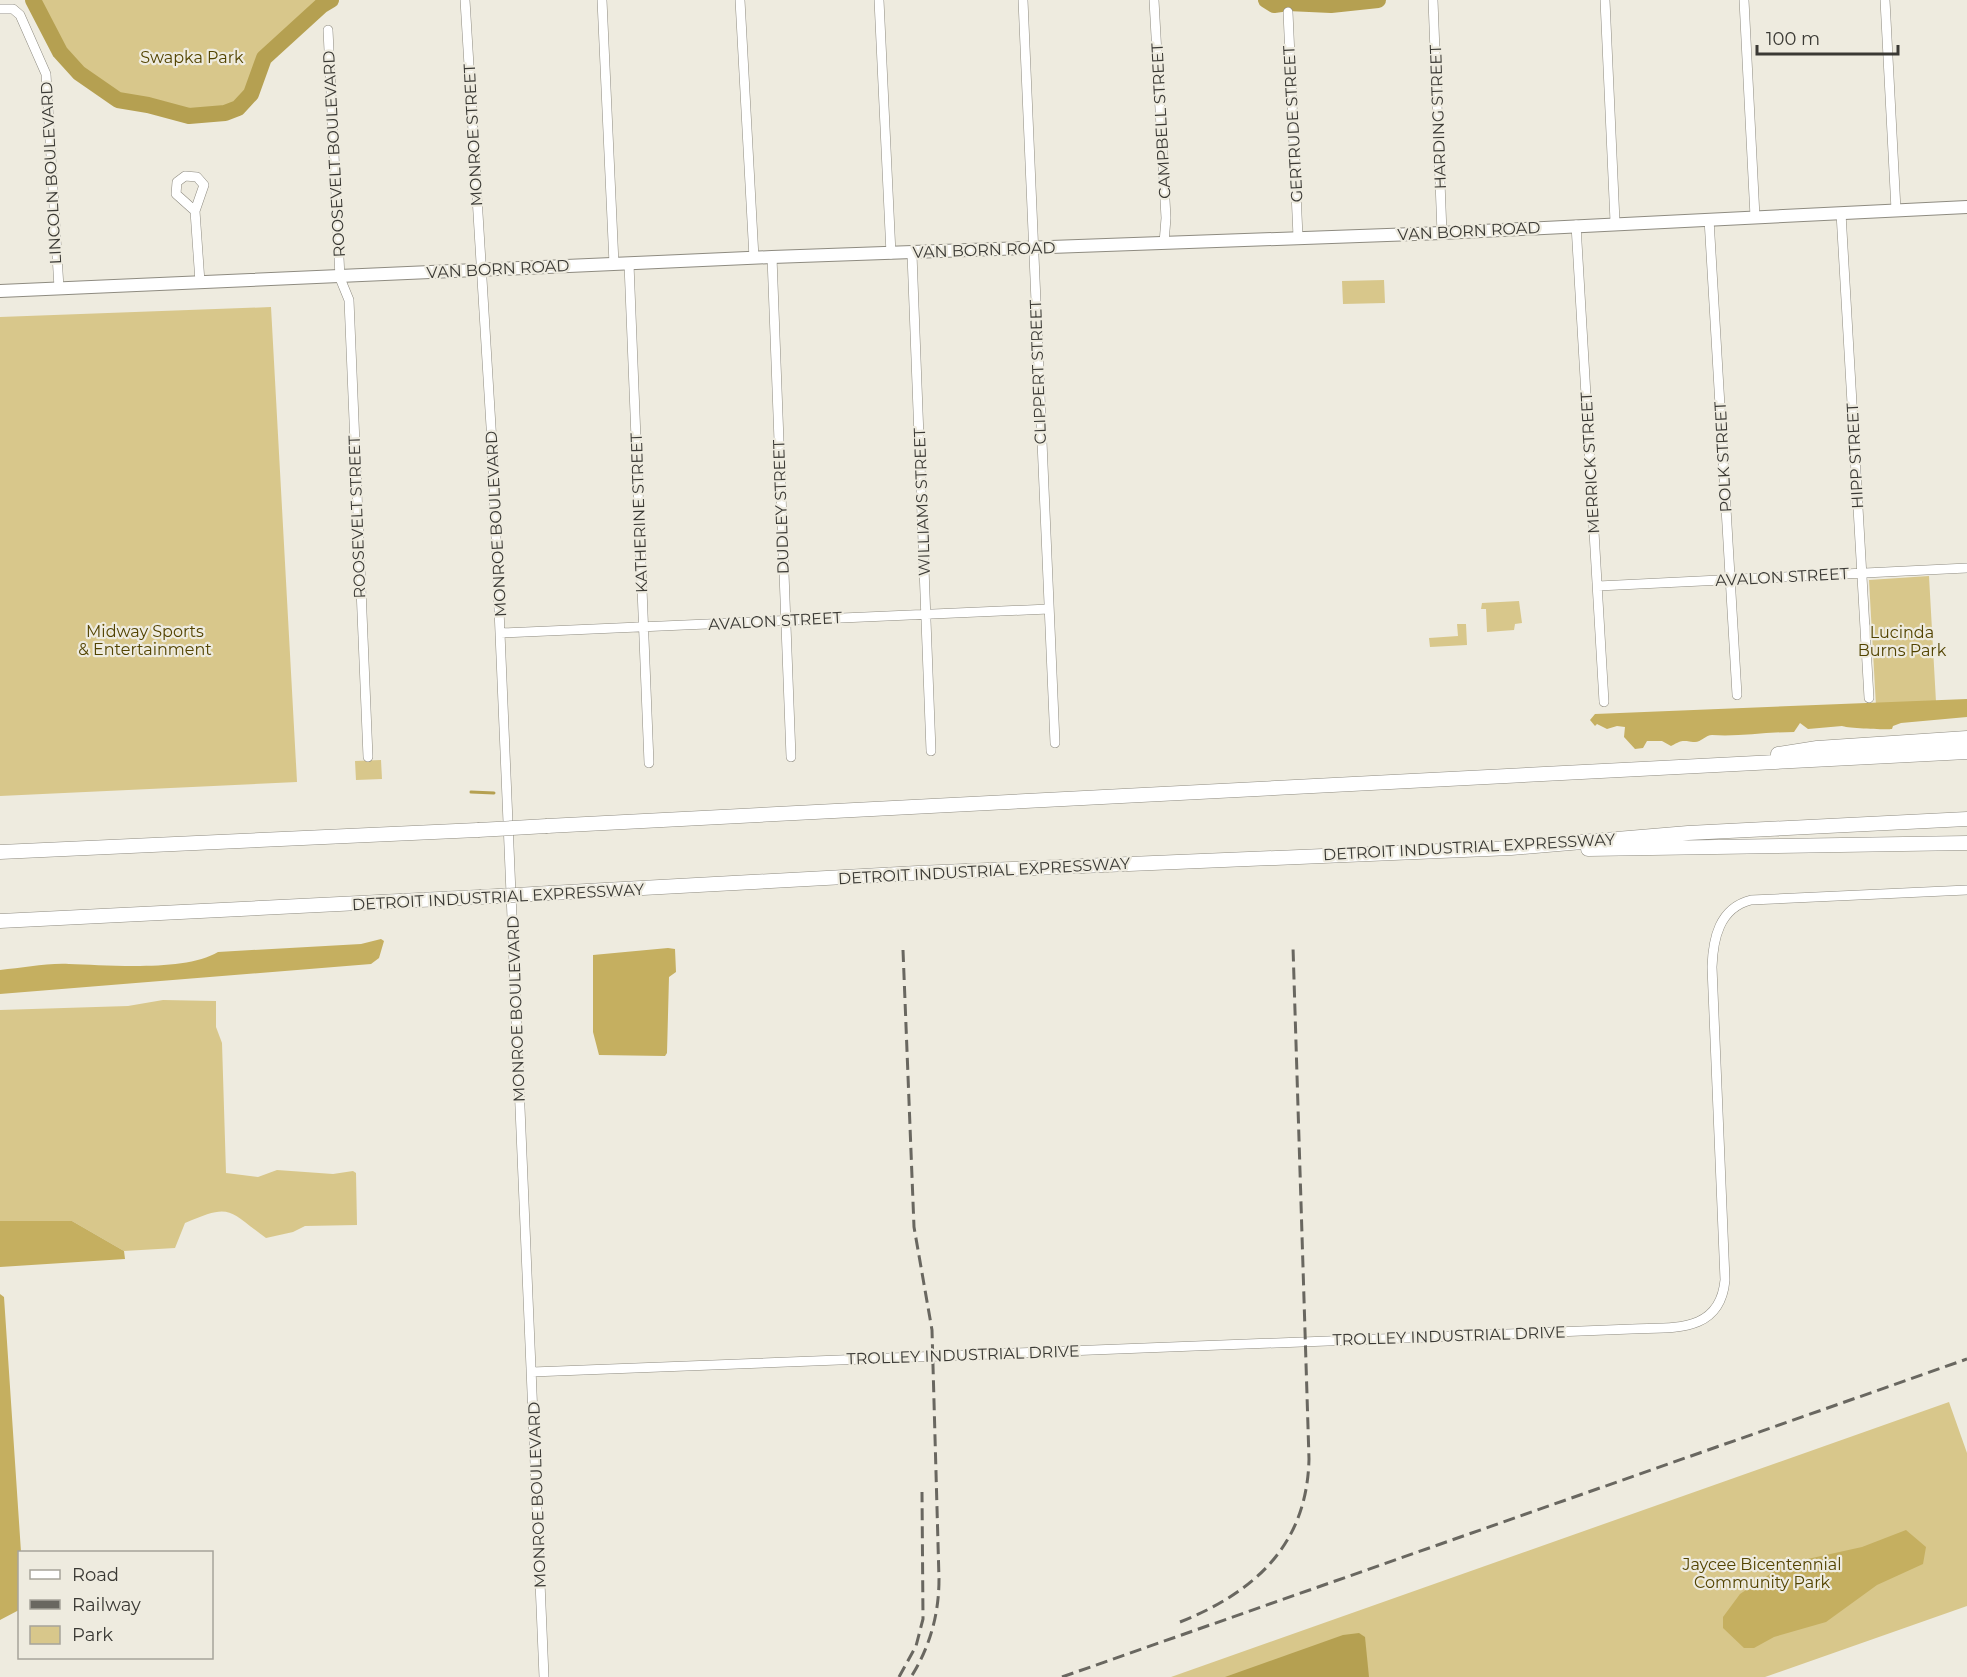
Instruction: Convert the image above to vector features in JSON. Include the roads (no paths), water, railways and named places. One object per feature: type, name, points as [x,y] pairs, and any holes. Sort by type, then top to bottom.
[{"type":"highway","points":[[1704,766],[1817,748],[1967,738]]},
{"type":"highway","points":[[0,852],[478,830],[1967,752]]},
{"type":"highway","name":"DETROIT INDUSTRIAL EXPRESSWAY","points":[[0,921],[930,873],[1511,848],[1688,833],[1967,819]]},
{"type":"highway","points":[[1511,848],[1631,850],[1967,843]]},
{"type":"main road","name":"VAN BORN ROAD","points":[[0,291],[340,278],[772,257],[912,254],[1442,233],[1615,222],[1967,207]]},
{"type":"street","name":"MONROE STREET","points":[[465,0],[482,270]]},
{"type":"street","points":[[602,0],[614,264]]},
{"type":"street","points":[[740,0],[754,258]]},
{"type":"street","points":[[879,0],[891,254]]},
{"type":"street","name":"CLIPPERT STREET","points":[[1023,0],[1055,743]]},
{"type":"street","name":"CAMPBELL STREET","points":[[1154,0],[1166,218],[1164,243]]},
{"type":"street","name":"HARDING STREET","points":[[1433,0],[1442,233]]},
{"type":"street","points":[[1605,0],[1615,222]]},
{"type":"street","points":[[1744,0],[1755,217]]},
{"type":"street","points":[[1885,0],[1896,210]]},
{"type":"street","name":"LINCOLN BOULEVARD","points":[[5,8],[20,15],[46,74],[59,288]]},
{"type":"street","name":"GERTRUDE STREET","points":[[1288,12],[1298,237]]},
{"type":"street","name":"ROOSEVELT BOULEVARD","points":[[328,30],[340,278]]},
{"type":"street","points":[[195,211],[200,282]]},
{"type":"street","name":"HIPP STREET","points":[[1841,213],[1869,698]]},
{"type":"street","name":"POLK STREET","points":[[1709,219],[1737,695]]},
{"type":"street","name":"MERRICK STREET","points":[[1576,225],[1604,702]]},
{"type":"street","name":"WILLIAMS STREET","points":[[912,254],[931,751]]},
{"type":"street","name":"DUDLEY STREET","points":[[772,257],[791,757]]},
{"type":"street","name":"KATHERINE STREET","points":[[629,264],[649,763]]},
{"type":"street","name":"MONROE BOULEVARD","points":[[482,270],[501,633],[544,1677]]},
{"type":"street","name":"ROOSEVELT STREET","points":[[340,278],[349,300],[368,757]]},
{"type":"street","name":"AVALON STREET","points":[[1598,585],[1967,568]]},
{"type":"street","name":"AVALON STREET","points":[[501,633],[1049,609]]},
{"type":"street","name":"TROLLEY INDUSTRIAL DRIVE","points":[[532,1372],[1661,1328],[1694,1324],[1712,1314],[1720,1300],[1725,1280],[1712,967],[1714,941],[1724,917],[1734,908],[1751,900],[1967,890]]},
{"type":"waterway","points":[[33,0],[60,52],[79,73],[118,100],[189,116],[225,113],[238,108],[251,94],[264,58],[321,6],[331,0]]},
{"type":"waterway","points":[[1266,0],[1274,5],[1288,3],[1331,5],[1378,0]]},
{"type":"waterway","points":[[471,792],[494,793]]},
{"type":"railway","points":[[1180,1622],[1232,1596],[1272,1562],[1299,1517],[1306,1489],[1309,1459],[1293,947]]},
{"type":"railway","points":[[903,950],[914,1227],[932,1330],[939,1579],[932,1630],[918,1666],[911,1677]]},
{"type":"railway","points":[[1062,1677],[1967,1359]]},
{"type":"railway","points":[[899,1677],[916,1646],[923,1619],[922,1492]]},
{"type":"park label","name":"Swapka Park","points":[[192,57]]},
{"type":"park label","name":"Midway Sports & Entertainment","points":[[145,640]]},
{"type":"park label","name":"Lucinda Burns Park","points":[[1902,641]]},
{"type":"park label","name":"Jaycee Bicentennial Community Park","points":[[1762,1573]]}]
